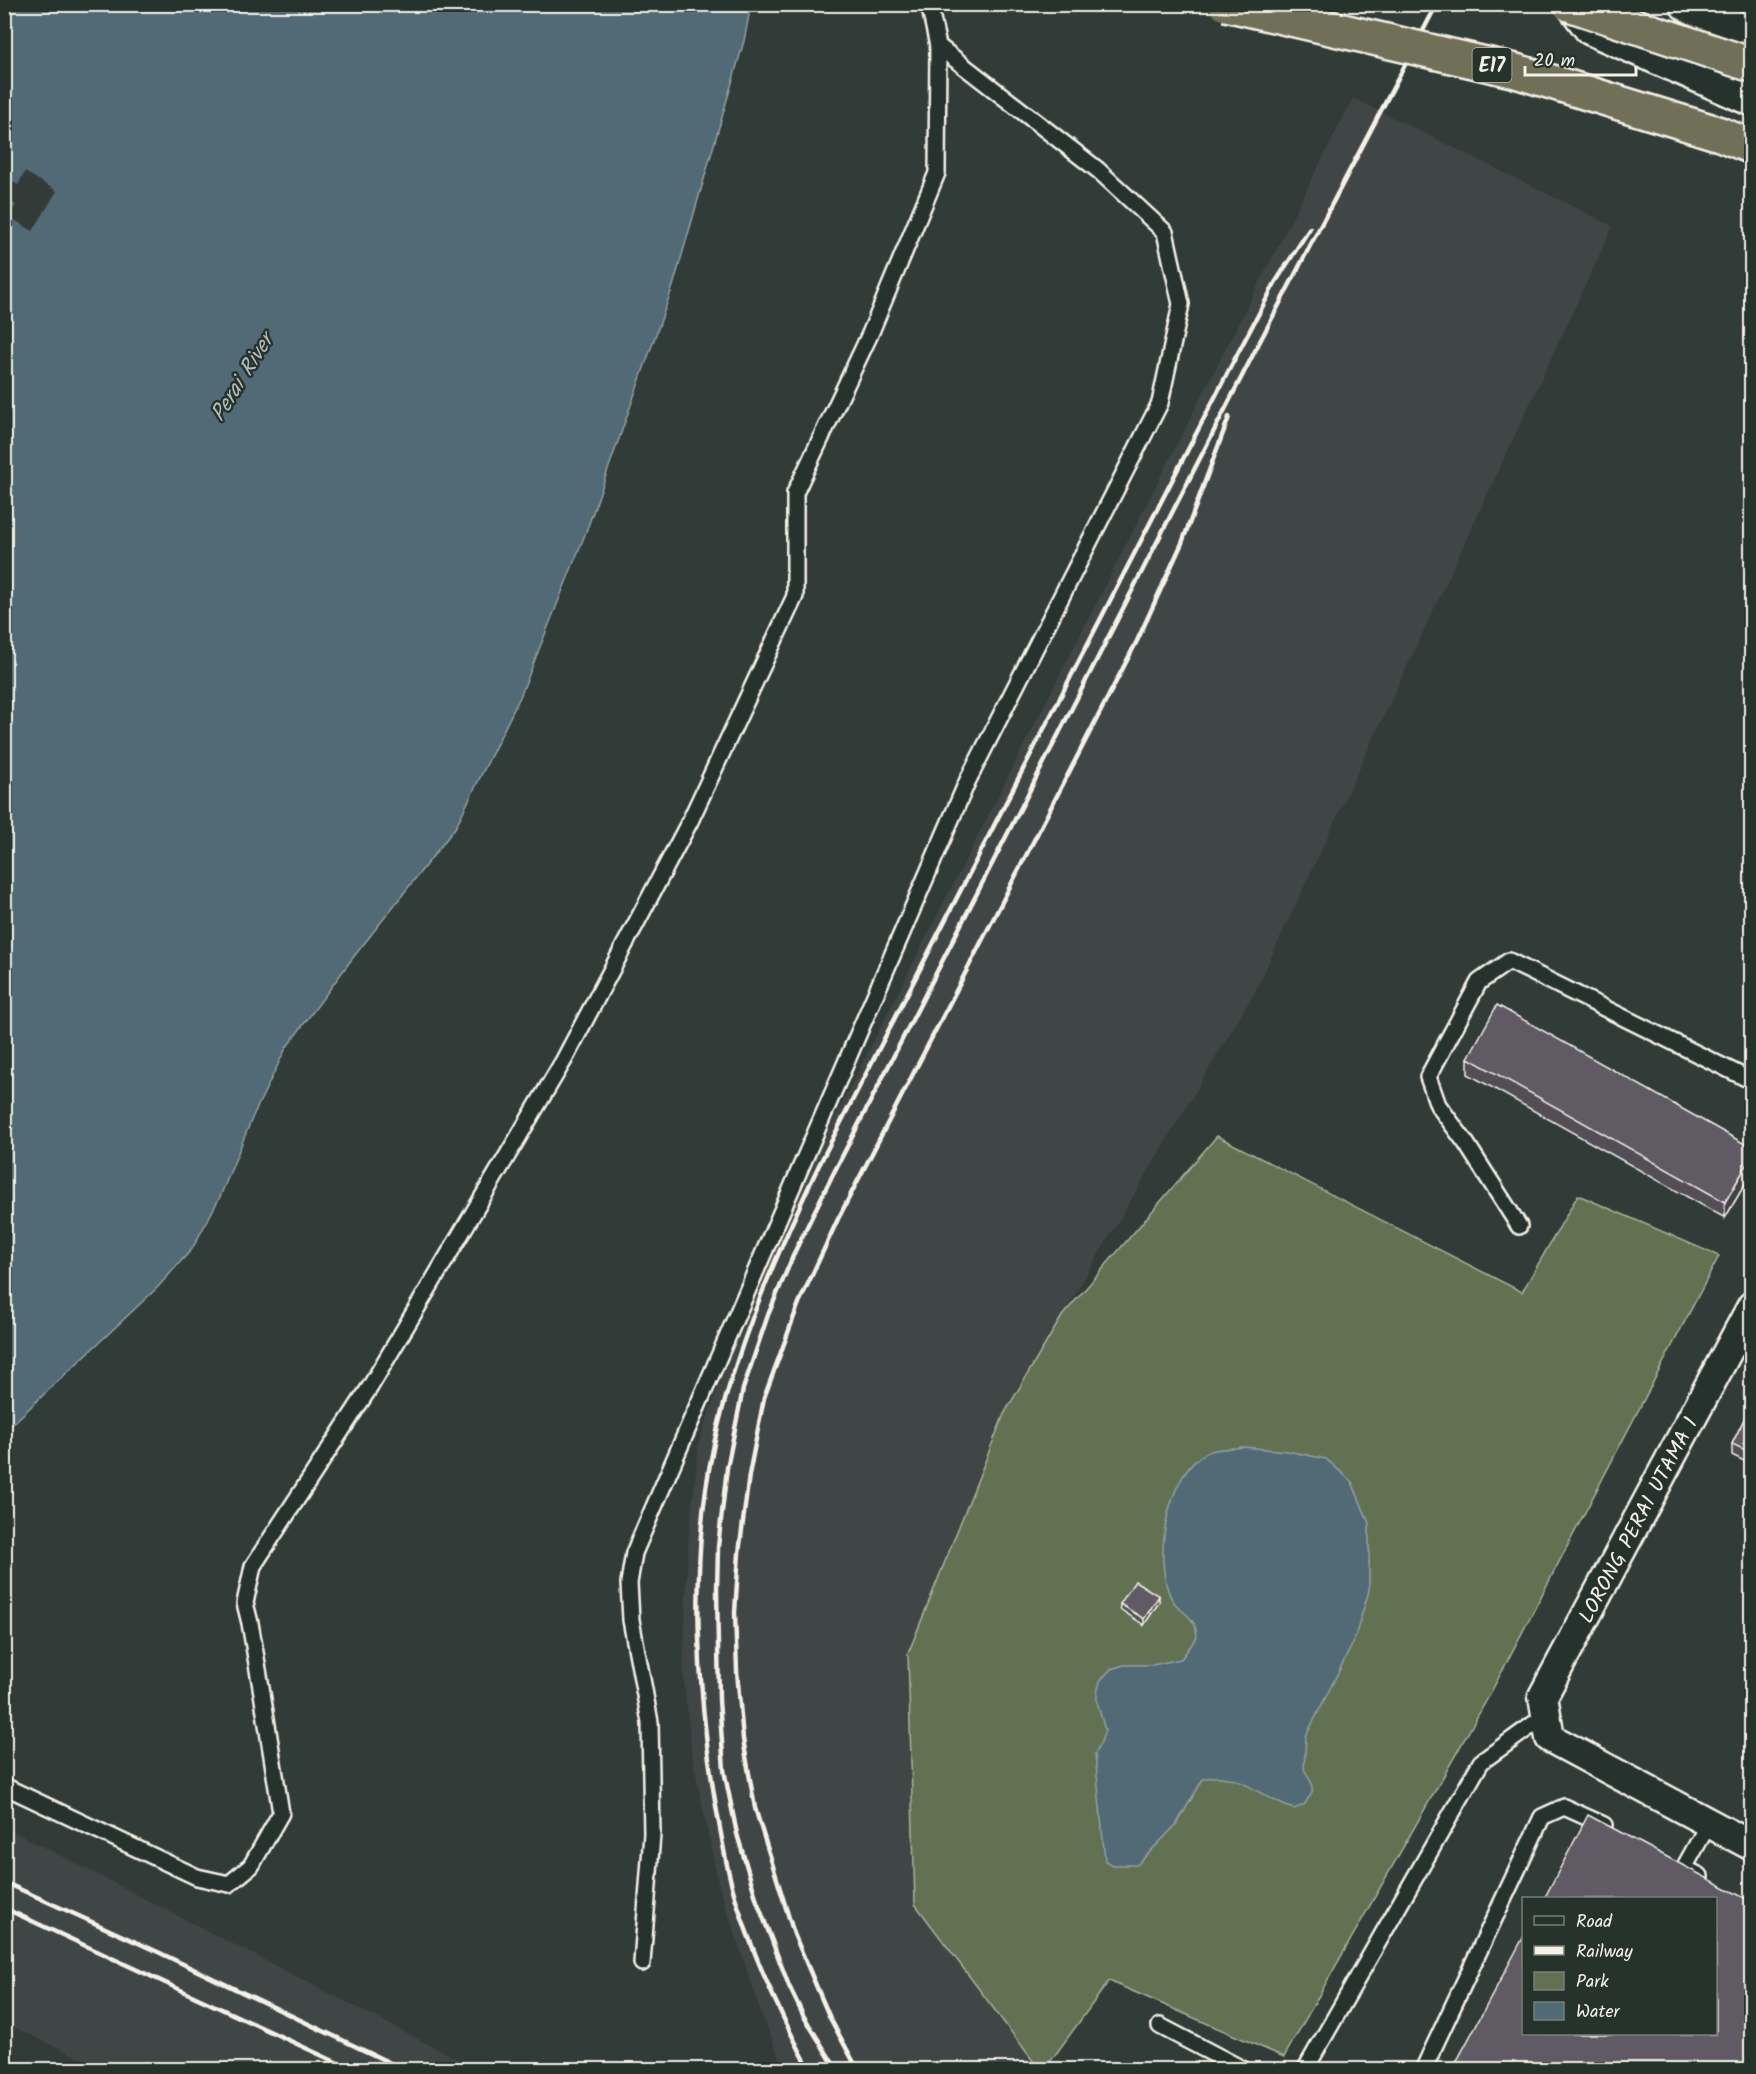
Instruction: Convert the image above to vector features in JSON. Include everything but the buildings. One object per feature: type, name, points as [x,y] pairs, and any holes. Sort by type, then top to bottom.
[{"type":"highway","name":"E17","points":[[1226,4],[1516,71],[1720,134],[1752,147]]},
{"type":"highway","points":[[1571,4],[1752,65]]},
{"type":"street","points":[[1571,4],[1591,28],[1752,99]]},
{"type":"street","points":[[1687,4],[1752,36]]},
{"type":"street","name":"LORONG PERAI UTAMA 1","points":[[1548,1727],[1543,1696],[1752,1306]]},
{"type":"street","points":[[1548,1727],[1752,1846]]},
{"type":"lane","points":[[4,1786],[197,1877],[229,1884],[251,1866],[281,1813],[245,1603],[253,1566],[370,1387],[564,1060],[690,821],[795,596],[795,493],[870,334],[937,173],[938,46],[929,4]]},
{"type":"lane","points":[[642,1963],[652,1834],[651,1733],[631,1620],[629,1583],[634,1553],[968,780],[1161,403],[1181,304],[1165,232],[1098,170],[938,46]]},
{"type":"lane","points":[[1519,1226],[1466,1143],[1438,1105],[1428,1077],[1479,982],[1509,961],[1752,1081]]},
{"type":"lane","points":[[1305,2070],[1481,1762],[1548,1727]]},
{"type":"lane","points":[[1423,2070],[1542,1817],[1564,1807],[1616,1831]]},
{"type":"lane","points":[[1709,1823],[1679,1865],[1713,1882]]},
{"type":"lane","points":[[1160,2026],[1244,2070]]},
{"type":"shaded area","points":[[1353,98],[1613,226],[1256,990],[1004,1414],[915,1904],[1039,2069],[785,2070],[762,2016],[719,1887],[692,1756],[683,1673],[688,1543],[699,1441],[766,1252]]},
{"type":"shaded area","points":[[5,1827],[478,2069],[103,2069],[5,2023]]},
{"type":"green space","points":[[1217,1136],[1522,1292],[1578,1195],[1719,1256],[1489,1696],[1284,2057],[1109,1981],[1045,2069],[1039,2069],[915,1904],[908,1654],[1004,1414],[1062,1316]]},
{"type":"water","name":"Perai River","points":[[5,5],[751,5],[744,41],[673,286],[586,532],[520,697],[455,828],[352,959],[286,1048],[253,1116],[220,1197],[192,1249],[157,1288],[5,1431]]},
{"type":"water","points":[[1243,1447],[1287,1451],[1326,1459],[1352,1482],[1369,1523],[1369,1591],[1353,1643],[1306,1736],[1304,1769],[1312,1784],[1312,1793],[1304,1805],[1294,1809],[1239,1781],[1215,1777],[1203,1779],[1176,1825],[1137,1865],[1113,1865],[1105,1861],[1095,1754],[1105,1730],[1097,1702],[1100,1681],[1111,1669],[1124,1665],[1152,1665],[1181,1659],[1197,1637],[1190,1617],[1172,1600],[1165,1577],[1163,1558],[1167,1517],[1173,1497],[1193,1464],[1210,1451]]},
{"type":"pier","points":[[25,172],[57,191],[33,231],[9,217],[16,205],[5,198],[5,177],[18,185]]},
{"type":"railway","points":[[837,2070],[803,2015],[789,1986],[757,1901],[737,1834],[724,1770],[719,1700],[718,1547],[727,1468],[743,1389],[768,1315],[796,1249],[827,1186],[1258,345],[1437,4]]},
{"type":"railway","points":[[810,2070],[771,1991],[739,1909],[726,1861],[710,1768],[701,1676],[699,1580],[706,1488],[723,1408],[745,1337],[788,1232],[819,1165],[1231,366],[1275,283],[1310,228]]},
{"type":"railway","points":[[858,2070],[830,2018],[794,1934],[755,1808],[743,1739],[735,1612],[739,1553],[749,1475],[764,1398],[799,1303],[838,1219],[1137,641],[1182,543],[1229,417]]},
{"type":"railway","points":[[4,1882],[158,1952],[405,2070]]},
{"type":"railway","points":[[4,1908],[353,2070]]}]
